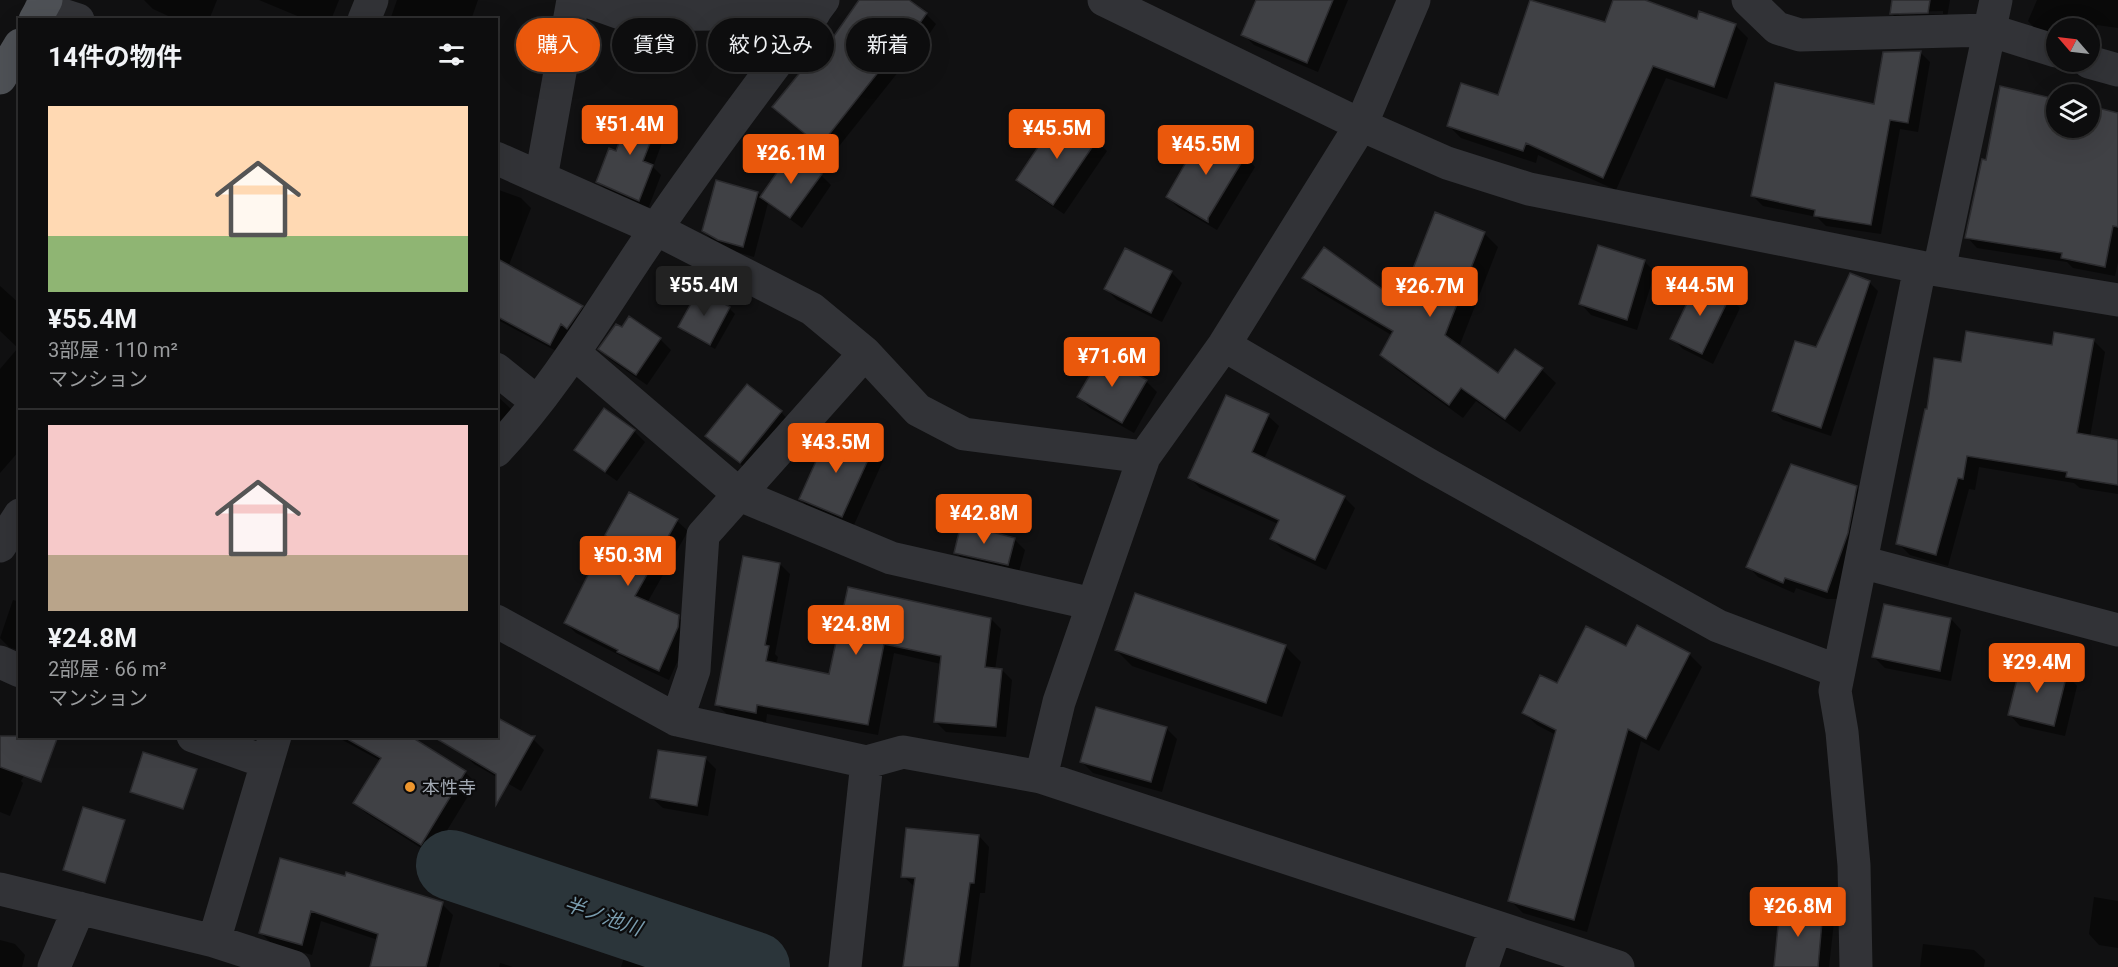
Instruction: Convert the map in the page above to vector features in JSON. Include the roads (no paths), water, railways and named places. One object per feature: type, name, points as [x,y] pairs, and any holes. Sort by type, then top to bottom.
[{"type":"main road","points":[[0,78],[18,48]]},
{"type":"street","points":[[365,18],[372,0]]},
{"type":"street","points":[[541,178],[573,0]]},
{"type":"street","points":[[584,0],[626,15],[818,6]]},
{"type":"street","points":[[1104,0],[1361,125],[1447,163],[1529,189],[1930,268],[2118,300]]},
{"type":"street","points":[[1041,777],[1059,702],[1144,458],[1224,345],[1361,125],[1414,0]]},
{"type":"street","points":[[1748,0],[1777,28],[1800,35],[1992,15],[2046,45]]},
{"type":"street","points":[[498,449],[574,353],[656,229],[818,6]]},
{"type":"street","points":[[41,9],[71,18]]},
{"type":"street","points":[[1856,967],[1854,865],[1842,732],[1834,691],[1861,562],[1992,15]]},
{"type":"street","points":[[2100,65],[2118,70]]},
{"type":"street","points":[[498,159],[656,229],[812,309],[865,353],[918,410],[964,434],[1144,458]]},
{"type":"street","points":[[1224,345],[1429,465],[1718,626],[1839,671]]},
{"type":"street","points":[[574,353],[740,495],[891,558],[1093,604]]},
{"type":"street","points":[[677,720],[694,670],[703,535],[865,353]]},
{"type":"street","points":[[498,371],[537,402]]},
{"type":"street","points":[[0,546],[18,518]]},
{"type":"street","points":[[1861,562],[2118,630]]},
{"type":"street","points":[[498,622],[677,720],[867,762],[903,752],[1041,777],[1618,967]]},
{"type":"street","points":[[0,662],[18,670]]},
{"type":"street","points":[[205,738],[270,749],[214,941]]},
{"type":"street","points":[[845,967],[867,762]]},
{"type":"street","points":[[0,889],[214,941],[249,960],[294,967]]},
{"type":"street","points":[[54,967],[79,908]]},
{"type":"street","points":[[1482,967],[1496,927]]},
{"type":"waterway","name":"半ノ池川","points":[[451,865],[755,967]]},
{"type":"place","name":"本性寺","points":[[410,787]]}]
